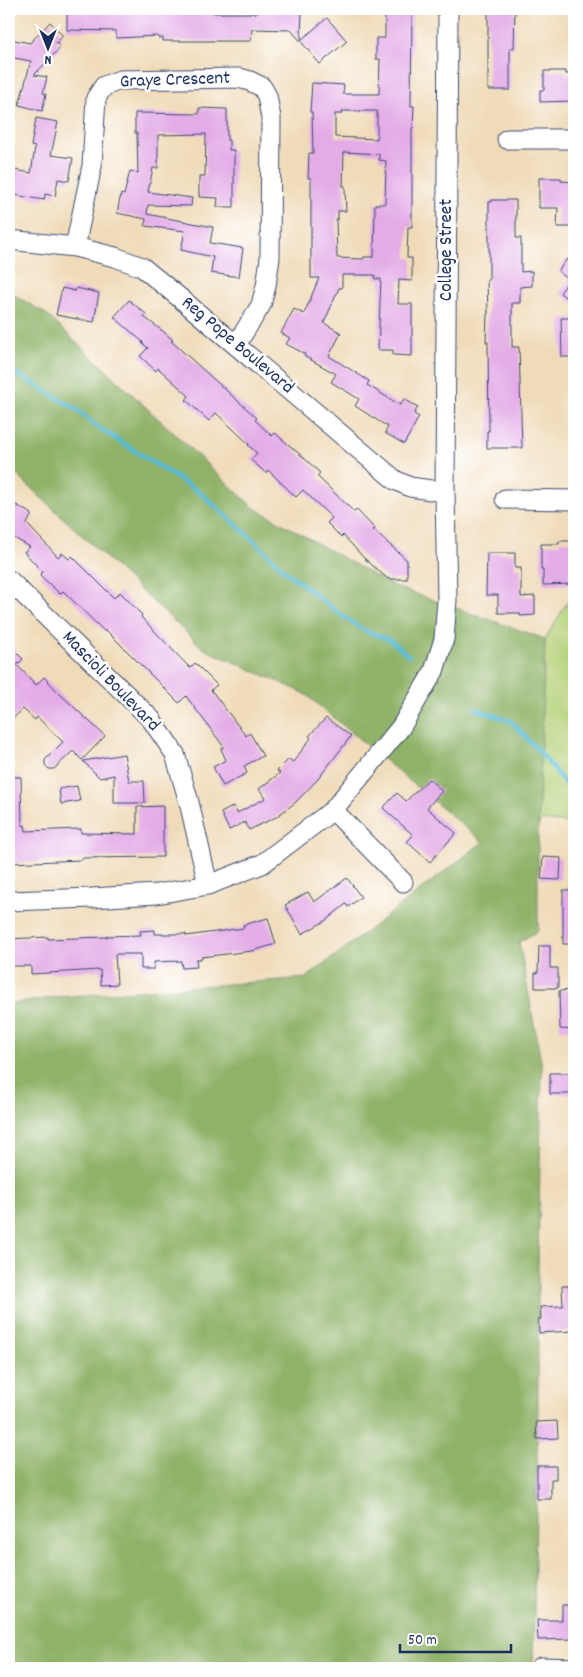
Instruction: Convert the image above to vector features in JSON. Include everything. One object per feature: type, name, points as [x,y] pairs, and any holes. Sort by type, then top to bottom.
[{"type":"street","name":"College Street","points":[[9,902],[148,894],[208,886],[262,864],[333,810],[401,727],[434,671],[444,639],[447,600],[445,492],[448,9]]},
{"type":"street","name":"Graye Crescent","points":[[76,247],[92,166],[96,98],[104,86],[120,80],[239,78],[262,87],[268,96],[271,118],[270,258],[261,305],[236,345]]},
{"type":"street","points":[[507,139],[574,139]]},
{"type":"street","name":"Reg Pope Boulevard","points":[[9,240],[76,247],[115,257],[142,268],[236,345],[394,480],[410,487],[445,492]]},
{"type":"street","points":[[504,500],[574,500]]},
{"type":"street","name":"Mascioli Boulevard","points":[[9,580],[151,718],[175,754],[189,802],[208,886]]},
{"type":"street","points":[[333,810],[403,882]]},
{"type":"street","points":[[541,1667],[574,1668]]},
{"type":"green space","points":[[9,292],[45,313],[253,507],[393,586],[545,639],[538,826],[538,931],[519,942],[542,1067],[533,1668],[9,1668],[9,1004],[59,997],[306,978],[483,842],[304,693],[204,649],[18,476],[9,474]]},
{"type":"green space","points":[[568,601],[574,602],[574,824],[542,820],[538,826],[545,639]]},
{"type":"building","points":[[67,9],[162,9],[162,12],[196,13],[196,9],[214,9],[214,13],[257,13],[257,9],[302,9],[301,40],[327,18],[347,41],[320,64],[291,30],[252,29],[251,41],[163,41],[163,38],[158,38],[158,36],[116,38],[116,31],[67,30]]},
{"type":"building","points":[[385,9],[412,9],[411,106],[414,106],[412,128],[412,227],[408,227],[407,258],[412,258],[412,281],[399,280],[398,304],[412,304],[412,356],[393,355],[393,350],[378,350],[381,279],[375,279],[375,275],[342,275],[342,288],[339,288],[324,323],[341,333],[329,356],[369,381],[367,385],[400,405],[404,399],[418,407],[414,414],[419,417],[404,444],[385,433],[388,427],[355,406],[359,399],[331,382],[336,374],[286,344],[290,338],[281,333],[294,309],[304,314],[319,278],[311,278],[311,178],[308,178],[309,153],[313,153],[312,112],[310,112],[312,83],[344,85],[343,94],[379,94],[380,59],[376,59],[376,38],[385,38]],"holes":[[[342,111],[377,111],[377,139],[335,137],[335,114],[342,114]],[[344,152],[379,154],[379,160],[386,161],[385,204],[375,204],[374,257],[364,257],[363,259],[337,258],[336,219],[338,219],[338,211],[346,211],[345,186],[343,186]]]},
{"type":"building","points":[[488,9],[515,9],[514,48],[510,48],[510,90],[488,90]]},
{"type":"building","points":[[50,22],[63,36],[56,43],[61,47],[34,75],[47,77],[43,93],[46,94],[42,111],[19,105],[31,61],[9,57],[9,39],[30,43]]},
{"type":"building","points":[[544,71],[566,71],[566,74],[574,74],[574,101],[540,102],[540,90],[544,90]]},
{"type":"building","points":[[199,108],[227,109],[227,140],[229,140],[229,150],[234,150],[234,207],[217,207],[218,198],[199,197],[199,176],[205,176],[206,134],[158,135],[158,168],[153,168],[148,192],[192,198],[191,206],[148,205],[147,214],[213,227],[210,243],[243,248],[239,277],[211,273],[213,257],[181,250],[185,231],[145,226],[146,219],[117,213],[121,194],[124,195],[130,171],[138,173],[135,113],[199,114]]},
{"type":"building","points":[[36,118],[58,122],[51,155],[73,158],[69,181],[58,179],[55,196],[45,194],[44,200],[9,194],[9,169],[31,173],[35,147],[31,146]]},
{"type":"building","points":[[539,178],[561,178],[561,181],[574,182],[572,227],[557,227],[558,208],[539,208]]},
{"type":"building","points":[[492,200],[516,200],[516,238],[521,238],[521,272],[532,271],[532,286],[520,287],[520,303],[512,303],[512,347],[519,347],[522,448],[487,448],[487,431],[489,431],[488,342],[486,342],[488,314],[487,280],[489,280],[489,202],[492,202]]},
{"type":"building","points":[[567,259],[574,264],[574,304],[560,293],[569,280],[558,271]]},
{"type":"building","points":[[62,288],[75,291],[76,288],[99,293],[94,322],[56,315]]},
{"type":"building","points":[[129,300],[146,314],[144,317],[173,340],[171,341],[257,418],[255,420],[272,436],[275,433],[303,457],[320,473],[317,476],[354,512],[357,510],[375,529],[373,530],[407,560],[407,579],[388,579],[364,558],[343,535],[341,537],[327,523],[332,518],[303,490],[296,497],[268,470],[266,473],[251,460],[257,453],[216,413],[209,421],[186,400],[189,396],[158,368],[156,371],[140,356],[148,348],[114,317]]},
{"type":"building","points":[[561,318],[574,318],[574,357],[562,357]]},
{"type":"building","points":[[9,501],[32,514],[27,524],[58,557],[62,553],[69,559],[72,556],[114,598],[120,592],[190,668],[195,663],[217,685],[211,690],[246,736],[250,733],[263,756],[244,766],[247,773],[223,786],[213,767],[226,760],[221,749],[224,747],[186,696],[179,703],[106,630],[105,632],[63,591],[60,594],[40,575],[43,572],[24,552],[30,547],[9,535]]},
{"type":"building","points":[[559,541],[572,541],[571,544],[574,544],[574,584],[543,585],[541,544],[559,544]]},
{"type":"building","points":[[487,553],[515,553],[515,568],[521,568],[521,597],[535,596],[535,615],[520,616],[520,613],[498,613],[498,595],[486,595]]},
{"type":"building","points":[[9,645],[23,659],[17,665],[36,685],[44,677],[105,736],[82,760],[73,751],[54,769],[49,769],[45,765],[45,760],[63,742],[37,717],[35,720],[23,709],[9,722]]},
{"type":"building","points":[[326,718],[351,736],[318,779],[296,802],[276,817],[249,830],[245,822],[229,830],[221,813],[234,806],[237,813],[266,798],[259,789],[280,773],[277,771],[289,759],[293,762],[311,738],[309,736]]},
{"type":"building","points":[[124,754],[129,781],[144,781],[145,803],[114,803],[114,775],[100,778],[83,761]]},
{"type":"building","points":[[9,777],[21,777],[22,826],[25,825],[26,831],[81,829],[81,833],[137,834],[137,807],[163,806],[163,857],[82,858],[82,860],[9,863]]},
{"type":"building","points":[[429,779],[442,791],[427,808],[456,833],[430,862],[407,842],[413,835],[383,808],[397,793],[406,801]]},
{"type":"building","points":[[77,786],[80,801],[61,804],[59,789]]},
{"type":"building","points":[[543,857],[561,858],[560,880],[541,879]]},
{"type":"building","points":[[347,878],[361,897],[348,907],[346,904],[325,921],[302,934],[285,905],[308,892],[314,902]]},
{"type":"building","points":[[563,890],[574,890],[574,944],[563,944]]},
{"type":"building","points":[[268,918],[276,944],[252,951],[201,957],[201,959],[196,959],[197,967],[182,968],[181,961],[154,962],[154,969],[141,969],[141,954],[115,954],[117,984],[101,985],[100,970],[31,974],[31,966],[9,966],[9,939],[141,935],[140,931],[155,930],[155,934],[186,934],[186,936],[244,928],[243,925]]},
{"type":"building","points":[[539,946],[550,946],[550,968],[558,968],[558,988],[535,988],[535,973],[538,973]]},
{"type":"building","points":[[574,990],[574,1030],[560,1029],[559,991]]},
{"type":"building","points":[[550,1073],[574,1073],[574,1094],[550,1094]]},
{"type":"building","points":[[562,1286],[574,1286],[574,1331],[539,1333],[538,1319],[541,1319],[540,1307],[563,1306]]},
{"type":"building","points":[[557,1421],[558,1438],[537,1439],[536,1422]]},
{"type":"building","points":[[537,1466],[556,1466],[556,1479],[551,1479],[551,1499],[537,1499]]},
{"type":"building","points":[[562,1605],[574,1605],[574,1639],[538,1640],[537,1620],[562,1620]]},
{"type":"waterway","points":[[9,369],[76,409],[96,426],[199,492],[284,570],[341,615],[365,631],[390,640],[409,656]]},
{"type":"waterway","points":[[476,709],[511,721],[545,758],[566,785],[574,789]]}]
